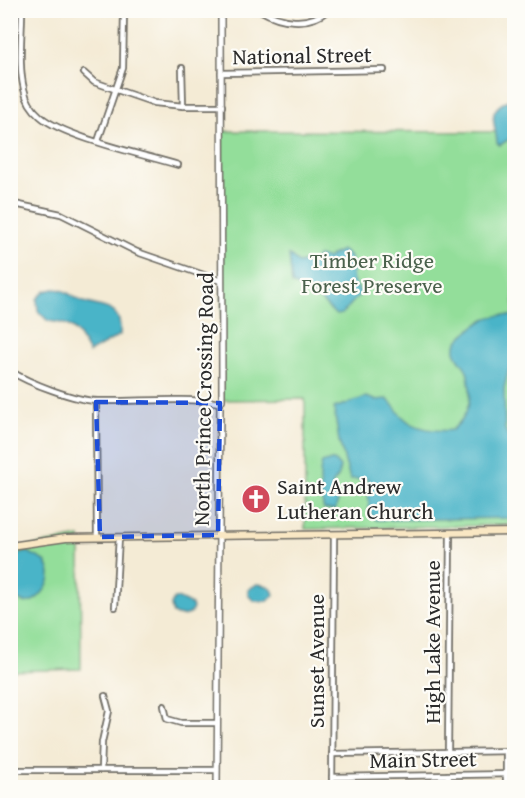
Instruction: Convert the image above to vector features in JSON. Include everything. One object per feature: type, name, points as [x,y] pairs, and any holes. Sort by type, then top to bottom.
[{"type":"main road","points":[[10,546],[45,539],[80,537],[514,532]]},
{"type":"street","points":[[22,10],[22,81],[28,101],[39,116],[52,125],[178,165]]},
{"type":"street","points":[[98,141],[124,64],[124,10]]},
{"type":"street","name":"North Prince Crossing Road","points":[[217,788],[218,535],[220,403],[222,400],[221,10]]},
{"type":"street","points":[[260,10],[276,18],[300,21],[320,16],[329,10],[339,12],[344,10]]},
{"type":"street","points":[[182,68],[183,106]]},
{"type":"street","name":"National Street","points":[[221,73],[384,70]]},
{"type":"street","points":[[84,73],[94,82],[155,103],[222,106]]},
{"type":"street","points":[[10,203],[63,214],[137,252],[221,281]]},
{"type":"street","points":[[10,371],[22,378],[63,393],[96,402],[220,403]]},
{"type":"street","points":[[96,402],[97,537]]},
{"type":"street","name":"High Lake Avenue","points":[[448,752],[450,533]]},
{"type":"street","name":"Sunset Avenue","points":[[332,788],[334,535]]},
{"type":"street","points":[[115,607],[119,537]]},
{"type":"street","points":[[101,770],[102,742],[109,711],[105,696]]},
{"type":"street","points":[[164,706],[167,719],[181,723],[217,723]]},
{"type":"street","points":[[506,751],[506,788]]},
{"type":"street","name":"Main Street","points":[[332,754],[514,751]]},
{"type":"street","points":[[10,770],[217,770]]},
{"type":"street","name":"Main Street","points":[[332,777],[514,774]]},
{"type":"street","points":[[448,775],[448,788]]},
{"type":"highlighted area","points":[[96,402],[220,403],[218,535],[100,537]]},
{"type":"green space","name":"Timber Ridge Forest Preserve","points":[[222,131],[514,132],[514,525],[305,529],[305,399],[222,400]]},
{"type":"green space","points":[[80,537],[81,669],[11,671],[10,550]]},
{"type":"water","points":[[514,97],[514,136],[500,145],[497,143],[493,115],[498,106]]},
{"type":"water","points":[[341,250],[350,257],[353,280],[361,293],[342,314],[336,315],[315,295],[292,284],[289,255],[298,263],[314,260],[318,256],[327,258]]},
{"type":"water","points":[[54,289],[64,291],[86,303],[108,308],[118,317],[120,335],[89,353],[70,326],[48,321],[38,311],[37,299],[45,291]]},
{"type":"water","points":[[503,315],[514,316],[514,361],[509,369],[504,388],[505,429],[514,450],[514,518],[376,520],[369,512],[368,479],[350,479],[339,441],[334,408],[366,397],[375,400],[387,399],[402,416],[414,425],[440,431],[452,430],[467,411],[470,396],[467,371],[455,351],[457,342],[481,321]]},
{"type":"water","points":[[334,460],[340,467],[338,477],[332,485],[338,502],[335,510],[324,510],[320,473],[322,463]]},
{"type":"water","points":[[28,552],[45,561],[50,575],[47,585],[37,598],[22,602],[11,593],[10,558],[14,559],[19,554]]},
{"type":"water","points":[[257,584],[272,589],[274,595],[268,601],[254,601],[248,595],[248,590]]},
{"type":"water","points":[[177,598],[192,605],[190,614],[182,616],[173,614],[171,605]]},
{"type":"place","name":"Saint Andrew Lutheran Church","points":[[256,499]]}]
